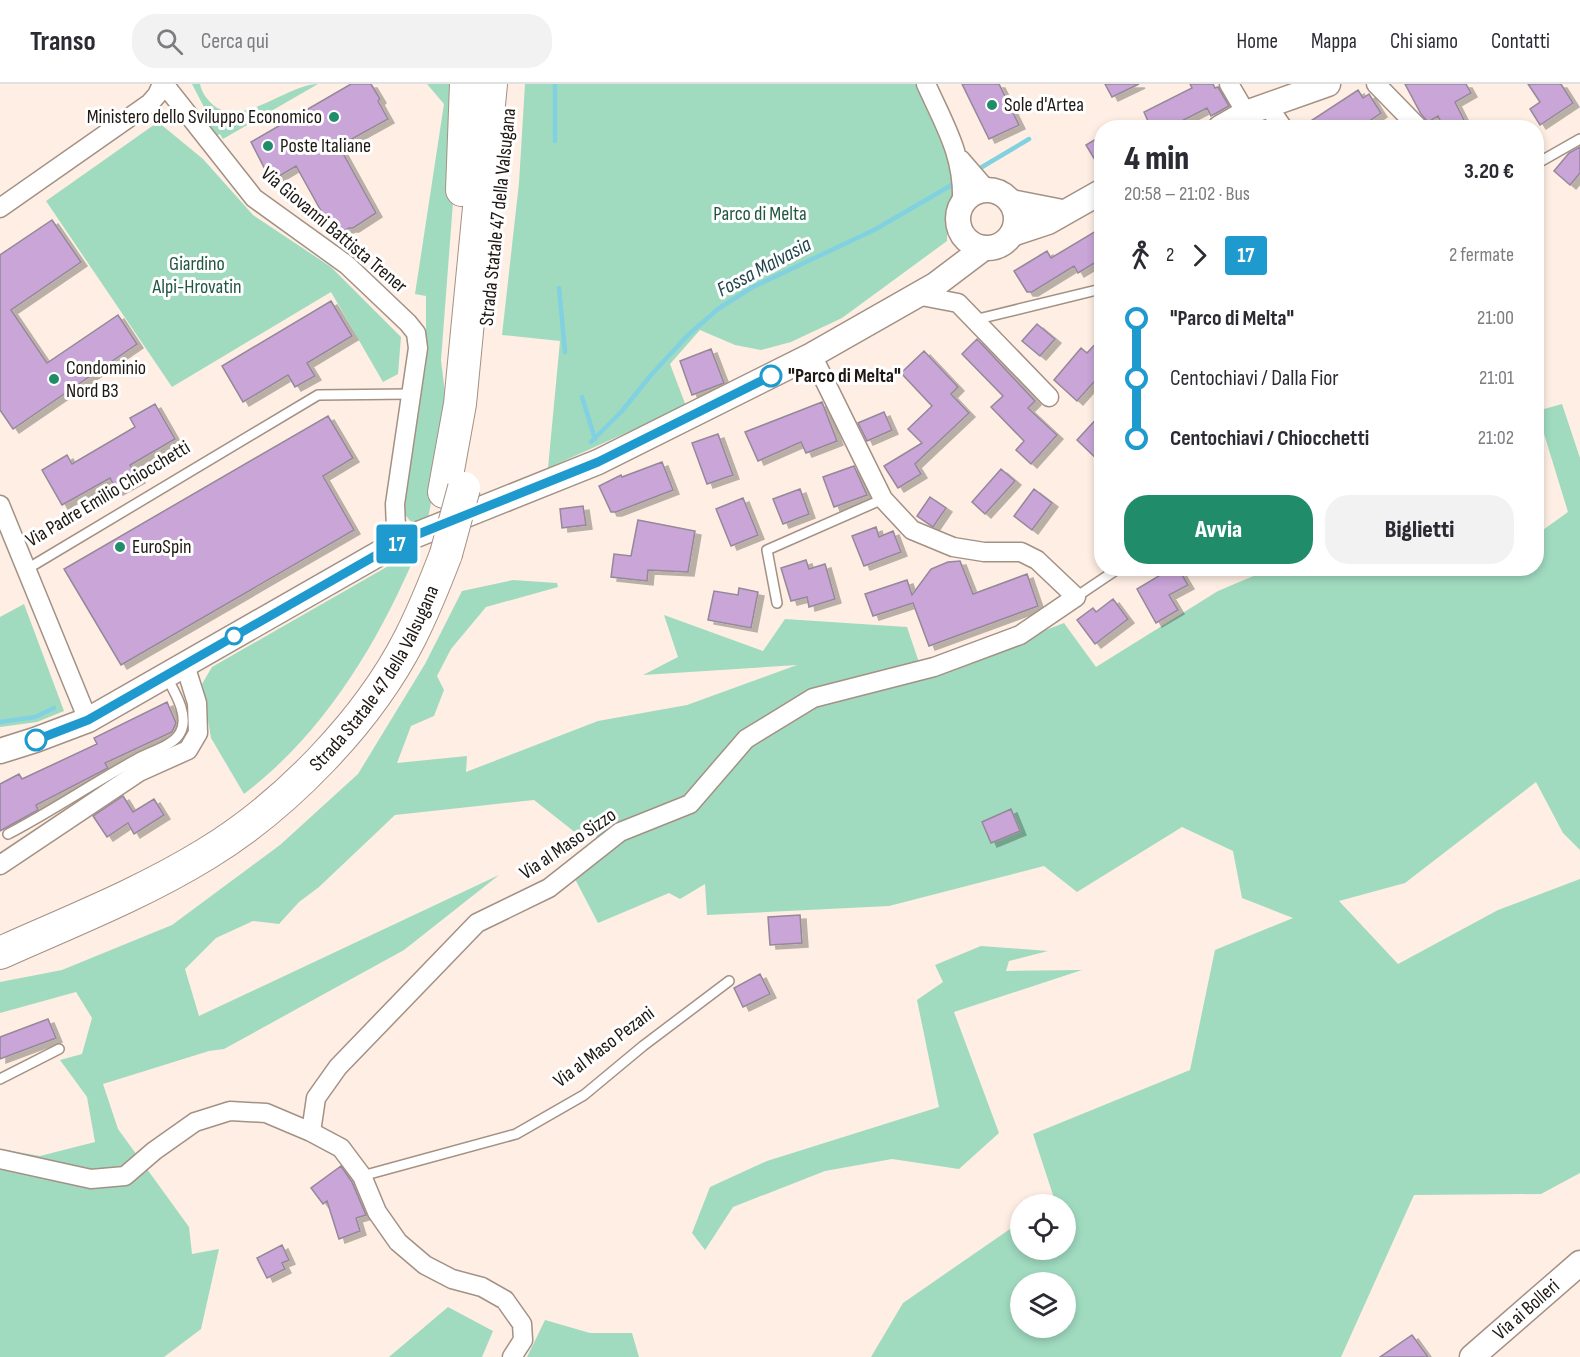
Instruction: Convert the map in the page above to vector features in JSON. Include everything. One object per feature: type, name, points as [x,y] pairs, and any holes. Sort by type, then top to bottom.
[{"type":"highway","points":[[460,404],[458,285],[466,84]]},
{"type":"highway","name":"Strada Statale 47 della Valsugana","points":[[454,490],[460,404],[491,84]]},
{"type":"highway","name":"Strada Statale 47 della Valsugana","points":[[0,932],[153,863],[196,839],[240,807],[282,774],[321,733],[356,689],[394,627],[424,550],[454,490],[480,394],[511,84]]},
{"type":"highway","name":"Strada Statale 47 della Valsugana","points":[[0,953],[115,902],[179,870],[247,826],[292,789],[332,748],[369,704],[409,640],[430,597],[424,550]]},
{"type":"street","points":[[0,208],[150,103],[163,84]]},
{"type":"street","name":"Via Giovanni Battista Trener","points":[[163,84],[254,198],[347,265],[416,333],[418,341],[395,504],[396,528],[424,550]]},
{"type":"street","points":[[926,84],[958,158],[963,181],[962,204],[957,220],[962,235],[972,244],[984,248]]},
{"type":"street","points":[[1229,84],[1272,120]]},
{"type":"street","points":[[1236,120],[1257,109],[1328,84]]},
{"type":"street","points":[[1376,84],[1411,120]]},
{"type":"street","points":[[1389,84],[1404,96],[1424,120]]},
{"type":"street","points":[[958,158],[986,189]]},
{"type":"street","points":[[962,204],[974,192],[986,189],[998,192],[1011,202],[1062,212]]},
{"type":"street","points":[[0,751],[88,720],[176,671],[424,550],[812,355],[926,290],[984,248],[1000,245],[1012,234],[1048,222],[1094,196]]},
{"type":"street","points":[[1011,202],[1016,218],[1012,234]]},
{"type":"street","points":[[926,290],[962,235]]},
{"type":"street","points":[[926,290],[958,303],[1049,397]]},
{"type":"street","points":[[812,355],[883,499],[912,530],[952,547],[984,552],[1021,552],[1037,560],[1076,597]]},
{"type":"street","name":"Via Padre Emilio Chiocchetti","points":[[0,505],[88,720]]},
{"type":"street","name":"Via al Maso Sizzo","points":[[310,1132],[316,1098],[338,1067],[477,923],[549,888],[620,832],[690,804],[746,738],[813,698],[934,667],[1020,635],[1076,597]]},
{"type":"street","points":[[0,864],[139,772],[188,750],[198,733],[197,703],[176,671]]},
{"type":"street","points":[[0,1159],[91,1179],[125,1176],[154,1151],[195,1122],[230,1111],[266,1113],[341,1148],[362,1176],[377,1212],[398,1242],[424,1265],[452,1279],[482,1287],[505,1300],[522,1324],[523,1340],[512,1357]]},
{"type":"street","name":"Via ai Bolleri","points":[[1472,1357],[1580,1263]]},
{"type":"lane","points":[[1544,159],[1580,138]]},
{"type":"lane","points":[[974,320],[1094,291]]},
{"type":"lane","name":"Via Padre Emilio Chiocchetti","points":[[27,569],[318,395],[411,394]]},
{"type":"lane","points":[[777,603],[767,550],[883,499]]},
{"type":"lane","points":[[1076,597],[1107,576]]},
{"type":"lane","points":[[8,834],[47,814],[138,758],[166,745],[180,733],[183,719],[176,671]]},
{"type":"lane","name":"Via al Maso Pezani","points":[[362,1176],[516,1134],[584,1095],[643,1046],[729,981]]},
{"type":"lane","points":[[0,1079],[59,1049]]},
{"type":"green space","points":[[192,84],[200,84],[204,95],[212,104],[224,111],[236,112],[264,104],[306,86],[318,84],[223,139],[220,134],[216,136],[203,115],[207,113]]},
{"type":"green space","points":[[427,84],[462,84],[441,360],[448,418],[428,518],[412,523],[402,511],[399,503],[426,364],[426,296],[415,294],[444,104]]},
{"type":"green space","name":"Parco di Melta","points":[[525,84],[917,84],[957,184],[947,208],[947,241],[842,318],[791,342],[761,350],[735,345],[700,330],[670,364],[686,406],[548,468],[560,341],[502,335],[519,183]]},
{"type":"green space","name":"Giardino Alpi-Hrovatin","points":[[158,122],[203,159],[253,215],[331,267],[401,337],[398,374],[383,382],[331,292],[172,387],[46,201]]},
{"type":"green space","points":[[1562,404],[1580,458],[1580,850],[1563,833],[1536,782],[1405,883],[1339,901],[1398,964],[1498,910],[1580,879],[1580,1173],[1541,1194],[1414,1195],[1341,1357],[871,1357],[903,1303],[1010,1229],[1010,1260],[1076,1260],[1076,1194],[1053,1194],[1033,1134],[1190,1070],[1215,950],[1293,918],[1242,898],[1233,851],[1182,827],[1077,892],[1044,866],[889,906],[707,915],[705,884],[680,899],[669,893],[598,923],[575,879],[600,830],[581,837],[534,800],[395,815],[319,887],[299,902],[279,924],[253,921],[216,938],[185,969],[199,1016],[499,875],[404,950],[224,1049],[209,1051],[103,1084],[118,1129],[189,1227],[192,1254],[219,1249],[201,1329],[164,1357],[0,1357],[0,1149],[40,1156],[95,1142],[87,1097],[60,1060],[82,1054],[92,1018],[76,992],[0,1013],[0,982],[62,970],[172,925],[280,845],[358,774],[425,664],[462,591],[513,580],[557,583],[558,587],[486,607],[451,649],[437,676],[444,690],[434,716],[411,726],[397,763],[467,756],[466,772],[598,721],[687,705],[797,665],[643,675],[678,657],[664,615],[763,651],[785,619],[907,627],[924,677],[1064,623],[1096,667],[1218,591],[1253,576],[1544,576],[1544,529],[1568,512],[1544,434],[1544,409]]},
{"type":"green space","points":[[418,549],[367,651],[325,714],[273,769],[244,794],[211,738],[202,684],[212,667]]},
{"type":"green space","points":[[24,604],[64,711],[37,722],[0,727],[0,617]]},
{"type":"green space","points":[[981,946],[1048,951],[1009,961],[1006,971],[1082,970],[954,1012],[999,1133],[959,1169],[892,1159],[825,1171],[733,1207],[705,1250],[692,1233],[710,1187],[767,1161],[939,1107],[917,1000],[943,982],[935,965]]},
{"type":"green space","points":[[448,1307],[493,1331],[482,1357],[389,1357]]},
{"type":"green space","points":[[545,1320],[590,1333],[632,1333],[639,1357],[527,1357]]},
{"type":"building","points":[[351,84],[371,84],[388,119],[339,146],[376,213],[353,228],[335,236],[296,166],[271,181],[251,142]]},
{"type":"building","points":[[962,84],[999,84],[1019,125],[989,139]]},
{"type":"building","points":[[1105,84],[1139,84],[1112,97]]},
{"type":"building","points":[[1190,84],[1213,84],[1215,88],[1218,87],[1229,106],[1211,116],[1207,108],[1184,120],[1148,120],[1144,112],[1192,88]]},
{"type":"building","points":[[1405,84],[1466,84],[1471,93],[1455,102],[1464,120],[1440,120],[1438,116],[1426,120]]},
{"type":"building","points":[[1528,84],[1561,84],[1573,103],[1544,122],[1544,120],[1537,120],[1530,109],[1540,102]]},
{"type":"building","points":[[1358,90],[1363,98],[1369,94],[1381,113],[1371,120],[1312,120]]},
{"type":"building","points":[[1094,140],[1094,158],[1086,145]]},
{"type":"building","points":[[1580,147],[1580,173],[1570,185],[1554,171],[1569,153]]},
{"type":"building","points":[[52,220],[81,262],[11,310],[47,363],[118,315],[137,344],[13,429],[0,410],[0,255]]},
{"type":"building","points":[[1094,232],[1094,263],[1078,273],[1074,266],[1032,292],[1027,292],[1014,271],[1047,251],[1051,258]]},
{"type":"building","points":[[331,301],[352,336],[307,363],[315,376],[295,387],[288,375],[243,402],[222,366]]},
{"type":"building","points":[[1037,324],[1055,339],[1040,356],[1022,341]]},
{"type":"building","points":[[977,339],[1035,401],[1028,408],[1057,435],[1031,464],[1016,450],[1024,441],[991,407],[1003,396],[962,354]]},
{"type":"building","points":[[1094,346],[1094,382],[1077,401],[1054,380],[1081,348],[1087,353]]},
{"type":"building","points":[[711,349],[724,383],[692,395],[680,361]]},
{"type":"building","points":[[924,351],[958,387],[951,394],[969,413],[915,464],[921,474],[898,488],[884,466],[922,443],[908,429],[932,406],[901,373]]},
{"type":"building","points":[[822,402],[837,441],[806,453],[801,442],[758,461],[745,432]]},
{"type":"building","points":[[155,404],[175,439],[130,465],[139,479],[117,491],[110,478],[62,505],[42,470],[67,455],[72,464],[135,427],[130,418]]},
{"type":"building","points":[[884,412],[892,430],[867,441],[858,423]]},
{"type":"building","points":[[328,416],[353,458],[323,476],[354,530],[121,665],[64,569]]},
{"type":"building","points":[[1094,422],[1094,456],[1077,440]]},
{"type":"building","points":[[718,434],[733,475],[707,484],[692,443]]},
{"type":"building","points":[[662,462],[673,490],[611,512],[599,486],[621,475],[622,477]]},
{"type":"building","points":[[854,466],[867,495],[834,507],[823,477]]},
{"type":"building","points":[[1001,469],[1015,481],[985,514],[972,502]]},
{"type":"building","points":[[800,489],[809,514],[783,524],[773,499]]},
{"type":"building","points":[[1034,489],[1052,503],[1032,530],[1014,516]]},
{"type":"building","points":[[930,497],[946,508],[933,527],[917,516]]},
{"type":"building","points":[[743,498],[758,535],[731,546],[716,509]]},
{"type":"building","points":[[583,506],[586,525],[562,528],[560,509]]},
{"type":"building","points":[[638,520],[695,531],[688,572],[648,570],[647,581],[611,577],[614,554],[631,556]]},
{"type":"building","points":[[876,527],[879,537],[893,531],[901,552],[864,566],[852,536]]},
{"type":"building","points":[[806,560],[809,569],[825,564],[835,599],[809,607],[807,597],[791,601],[781,568]]},
{"type":"building","points":[[960,561],[973,594],[1027,574],[1038,606],[929,646],[913,603],[873,616],[865,594],[907,580],[912,595],[931,569],[948,562]]},
{"type":"building","points":[[1159,576],[1183,576],[1188,585],[1169,595],[1178,610],[1156,623],[1137,589]]},
{"type":"building","points":[[739,588],[758,592],[751,628],[708,620],[714,591],[738,595]]},
{"type":"building","points":[[1113,599],[1128,619],[1095,644],[1077,620],[1093,608],[1096,612]]},
{"type":"building","points":[[167,702],[176,723],[172,732],[105,763],[108,768],[36,805],[38,810],[0,831],[0,784],[19,774],[22,779],[97,744],[94,738]]},
{"type":"building","points":[[123,796],[133,812],[154,799],[164,815],[134,834],[128,823],[107,837],[93,816]]},
{"type":"building","points":[[1011,809],[1020,831],[991,843],[982,822]]},
{"type":"building","points":[[800,915],[802,943],[770,945],[768,917]]},
{"type":"building","points":[[760,974],[770,994],[743,1007],[734,988]]},
{"type":"building","points":[[48,1019],[56,1038],[0,1059],[0,1037]]},
{"type":"building","points":[[341,1166],[352,1182],[366,1215],[356,1218],[360,1231],[339,1239],[327,1201],[323,1204],[311,1188]]},
{"type":"building","points":[[282,1245],[289,1260],[282,1263],[285,1269],[267,1278],[257,1258]]},
{"type":"building","points":[[1412,1335],[1428,1357],[1380,1357]]},
{"type":"waterway","points":[[555,84],[555,141]]},
{"type":"waterway","name":"Fossa Malvasia","points":[[982,167],[1029,139]]},
{"type":"waterway","name":"Fossa Malvasia","points":[[591,442],[622,411],[687,336],[718,309],[751,288],[876,229],[955,183]]},
{"type":"waterway","points":[[559,288],[565,352]]},
{"type":"waterway","points":[[582,397],[595,439]]},
{"type":"waterway","name":"Fossa Malvasia","points":[[0,722],[35,717],[54,708]]},
{"type":"bus line","name":"17","points":[[36,740],[88,720],[401,541],[598,462],[771,376]]},
{"type":"place","name":"Sole d'Artea","points":[[992,105]]},
{"type":"place","name":"Ministero dello Sviluppo Economico","points":[[334,117]]},
{"type":"place","name":"Poste Italiane","points":[[268,146]]},
{"type":"place","name":"\"Parco di Melta\"","points":[[771,376]]},
{"type":"place","name":"Condominio Nord B3","points":[[54,379]]},
{"type":"place","name":"EuroSpin","points":[[120,547]]}]
